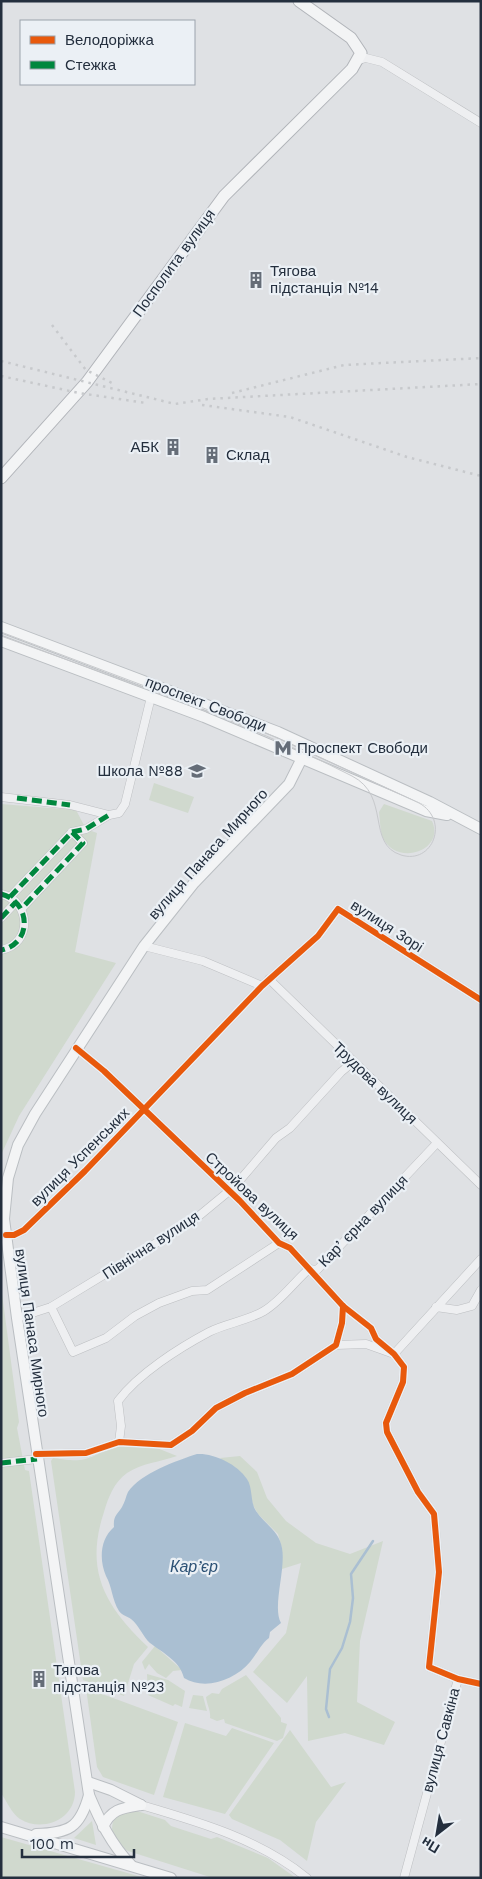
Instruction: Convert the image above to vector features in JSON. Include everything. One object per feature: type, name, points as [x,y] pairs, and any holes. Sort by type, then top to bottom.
[{"type":"highway","points":[[299,1],[351,38],[360,53],[359,60]]},
{"type":"highway","name":"Посполита вулиця","points":[[1,478],[87,382],[224,196],[339,83],[359,60]]},
{"type":"main road","name":"проспект Свободи","points":[[1,627],[227,711],[308,746],[481,829]]},
{"type":"main road","name":"проспект Свободи","points":[[1,641],[204,717],[426,811],[460,818]]},
{"type":"main road","name":"вулиця Панаса Мирного","points":[[89,1795],[37,1457],[6,1236],[5,1199],[12,1158],[35,1114],[76,1048],[144,946],[194,883],[289,784],[308,746]]},
{"type":"main road","points":[[88,1782],[111,1790],[140,1805]]},
{"type":"main road","points":[[89,1795],[102,1827],[119,1853],[131,1865]]},
{"type":"main road","points":[[28,1834],[55,1833],[68,1830],[78,1822],[84,1812],[89,1795]]},
{"type":"main road","points":[[102,1827],[107,1818],[116,1809],[140,1805]]},
{"type":"main road","points":[[1,1827],[171,1878]]},
{"type":"street","points":[[359,60],[366,58],[382,62],[481,123]]},
{"type":"street","points":[[1,918],[16,902],[55,850],[72,832],[86,829],[109,815],[119,813],[125,804],[150,697]]},
{"type":"street","points":[[1,797],[70,805],[109,815]]},
{"type":"street","points":[[16,902],[66,861],[83,843],[86,829]]},
{"type":"street","points":[[72,832],[83,843]]},
{"type":"street","points":[[55,850],[66,861]]},
{"type":"street","points":[[1,894],[16,902],[25,922],[23,934],[12,946],[1,950]]},
{"type":"street","name":"вулиця Зорі","points":[[270,979],[318,936],[338,909],[481,1000]]},
{"type":"street","points":[[144,946],[204,962],[262,986]]},
{"type":"street","name":"вулиця Успенських","points":[[6,1236],[14,1235],[24,1230],[144,1110],[270,979]]},
{"type":"street","name":"Трудова вулиця","points":[[270,979],[481,1185]]},
{"type":"street","name":"Стройова вулиця","points":[[76,1048],[144,1110],[227,1191],[240,1201],[279,1243],[290,1248],[343,1306],[361,1317],[372,1328],[376,1339],[394,1354],[404,1367]]},
{"type":"street","name":"Північна вулиця","points":[[17,1318],[51,1306],[194,1220],[252,1168],[276,1138],[290,1128],[341,1072],[354,1062]]},
{"type":"street","name":"Карʼєрна вулиця","points":[[120,1442],[121,1426],[118,1402],[133,1383],[148,1370],[210,1331],[264,1311],[275,1304],[309,1269],[317,1270],[437,1144]]},
{"type":"street","points":[[51,1306],[73,1352],[106,1338],[135,1316],[159,1303],[192,1291],[207,1290],[279,1243]]},
{"type":"street","points":[[1,1463],[37,1457],[86,1453],[120,1442],[171,1445],[192,1430],[216,1408],[245,1393],[292,1374],[336,1345],[366,1344],[394,1354],[481,1259]]},
{"type":"street","points":[[436,1307],[457,1310],[472,1306],[481,1290]]},
{"type":"street","points":[[336,1345],[342,1323],[343,1306]]},
{"type":"street","name":"вулиця Савкіна","points":[[404,1367],[403,1382],[386,1423],[387,1432],[418,1492],[434,1514],[439,1572],[429,1667],[458,1679],[404,1878]]},
{"type":"street","points":[[458,1679],[481,1684]]},
{"type":"street","points":[[140,1805],[237,1837],[277,1855],[307,1878]]},
{"type":"shaded area","points":[[154,783],[194,797],[188,813],[149,800]]},
{"type":"shaded area","points":[[1,804],[76,810],[86,829],[97,833],[75,952],[116,963],[19,1116],[1,1155]]},
{"type":"shaded area","points":[[384,804],[432,821],[434,832],[432,840],[426,847],[417,852],[407,853],[397,851],[388,846],[382,836],[380,827],[379,812]]},
{"type":"shaded area","points":[[1,1286],[19,1422],[17,1428],[25,1470],[29,1471],[75,1792],[70,1810],[64,1816],[48,1824],[29,1823],[20,1819],[1,1793]]},
{"type":"shaded area","points":[[116,1444],[147,1444],[177,1456],[139,1467],[122,1477],[110,1496],[98,1533],[98,1571],[110,1603],[133,1632],[148,1647],[134,1664],[124,1696],[83,1680],[51,1461],[53,1458],[86,1459]]},
{"type":"shaded area","points":[[240,1456],[257,1472],[267,1498],[286,1521],[316,1543],[350,1554],[383,1541],[360,1641],[357,1702],[395,1722],[384,1745],[345,1733],[308,1741],[307,1676],[287,1703],[253,1672],[286,1633],[301,1563],[282,1569],[282,1549],[278,1534],[258,1514],[253,1505],[247,1479],[220,1458]]},
{"type":"shaded area","points":[[155,1646],[182,1670],[173,1671],[166,1678],[157,1673],[149,1664],[145,1670],[142,1662]]},
{"type":"shaded area","points":[[147,1674],[168,1680],[185,1691],[182,1707],[175,1704],[173,1706],[148,1695]]},
{"type":"shaded area","points":[[246,1675],[281,1718],[281,1722],[287,1724],[283,1738],[277,1741],[225,1723],[224,1719],[217,1721],[210,1718],[206,1697],[212,1693],[219,1694],[222,1689]]},
{"type":"shaded area","points":[[86,1688],[178,1722],[154,1795],[103,1777],[97,1767]]},
{"type":"shaded area","points":[[193,1695],[203,1696],[207,1711],[189,1708]]},
{"type":"shaded area","points":[[185,1723],[226,1736],[232,1728],[274,1743],[225,1814],[163,1797]]},
{"type":"shaded area","points":[[290,1730],[331,1787],[346,1782],[316,1822],[307,1861],[280,1840],[232,1819],[229,1815]]},
{"type":"shaded area","points":[[127,1811],[137,1811],[165,1820],[171,1826],[211,1839],[217,1837],[268,1858],[296,1878],[213,1878],[128,1851],[119,1845],[112,1832],[115,1817]]},
{"type":"shaded area","points":[[92,1821],[96,1845],[74,1838]]},
{"type":"shaded area","points":[[1,1837],[145,1878],[1,1878]]},
{"type":"water","name":"Кар’єр","points":[[197,1454],[211,1455],[225,1460],[243,1474],[249,1483],[256,1511],[278,1537],[283,1557],[278,1598],[281,1623],[270,1632],[269,1638],[244,1668],[219,1682],[201,1684],[184,1678],[175,1662],[150,1643],[134,1622],[119,1611],[102,1563],[103,1544],[114,1527],[114,1520],[128,1492],[134,1485],[150,1473]]},
{"type":"waterway","points":[[329,1717],[326,1709],[330,1669],[342,1648],[350,1622],[353,1598],[351,1574],[373,1541]]},
{"type":"tram line","points":[[1,632],[251,726],[419,803],[434,820],[434,839],[422,853],[412,856],[401,855],[390,849],[384,841],[371,795],[364,785],[352,776],[310,755],[223,718],[1,636]]},
{"type":"railway","points":[[52,325],[86,370],[112,383]]},
{"type":"railway","points":[[232,393],[344,365],[481,358]]},
{"type":"railway","points":[[1,361],[175,404],[208,399],[481,384]]},
{"type":"railway","points":[[1,376],[79,393],[146,403]]},
{"type":"railway","points":[[202,405],[290,417],[407,457],[481,476]]},
{"type":"marked path","points":[[17,798],[70,805]]},
{"type":"marked path","points":[[72,832],[86,829],[109,815]]},
{"type":"marked path","points":[[10,897],[72,832],[83,843],[22,908]]},
{"type":"marked path","points":[[1,894],[11,898],[18,905],[23,913],[24,922],[19,940],[1,950]]},
{"type":"marked path","points":[[1,918],[16,902]]},
{"type":"marked path","points":[[1,1463],[37,1459]]},
{"type":"cycle path","points":[[6,1235],[14,1235],[24,1230],[85,1171],[262,986],[318,936],[338,909],[481,1000]]},
{"type":"cycle path","points":[[76,1048],[104,1071],[240,1201],[279,1243],[290,1248],[343,1306],[371,1328],[376,1339],[394,1354],[404,1367],[403,1382],[386,1423],[387,1432],[418,1492],[434,1514],[439,1572],[429,1667],[458,1679],[481,1684]]},
{"type":"cycle path","points":[[36,1454],[86,1453],[119,1442],[171,1445],[192,1431],[216,1408],[245,1393],[292,1374],[336,1345],[342,1323],[343,1306]]},
{"type":"place","name":"Тягова пiдстанцiя №14","points":[[256,280]]},
{"type":"place","name":"АБК","points":[[173,447]]},
{"type":"place","name":"Склад","points":[[212,455]]},
{"type":"place","name":"Проспект Свободи","points":[[283,748]]},
{"type":"place","name":"Школа №88","points":[[197,771]]},
{"type":"place","name":"Тягова пiдстанцiя №23","points":[[39,1679]]}]
